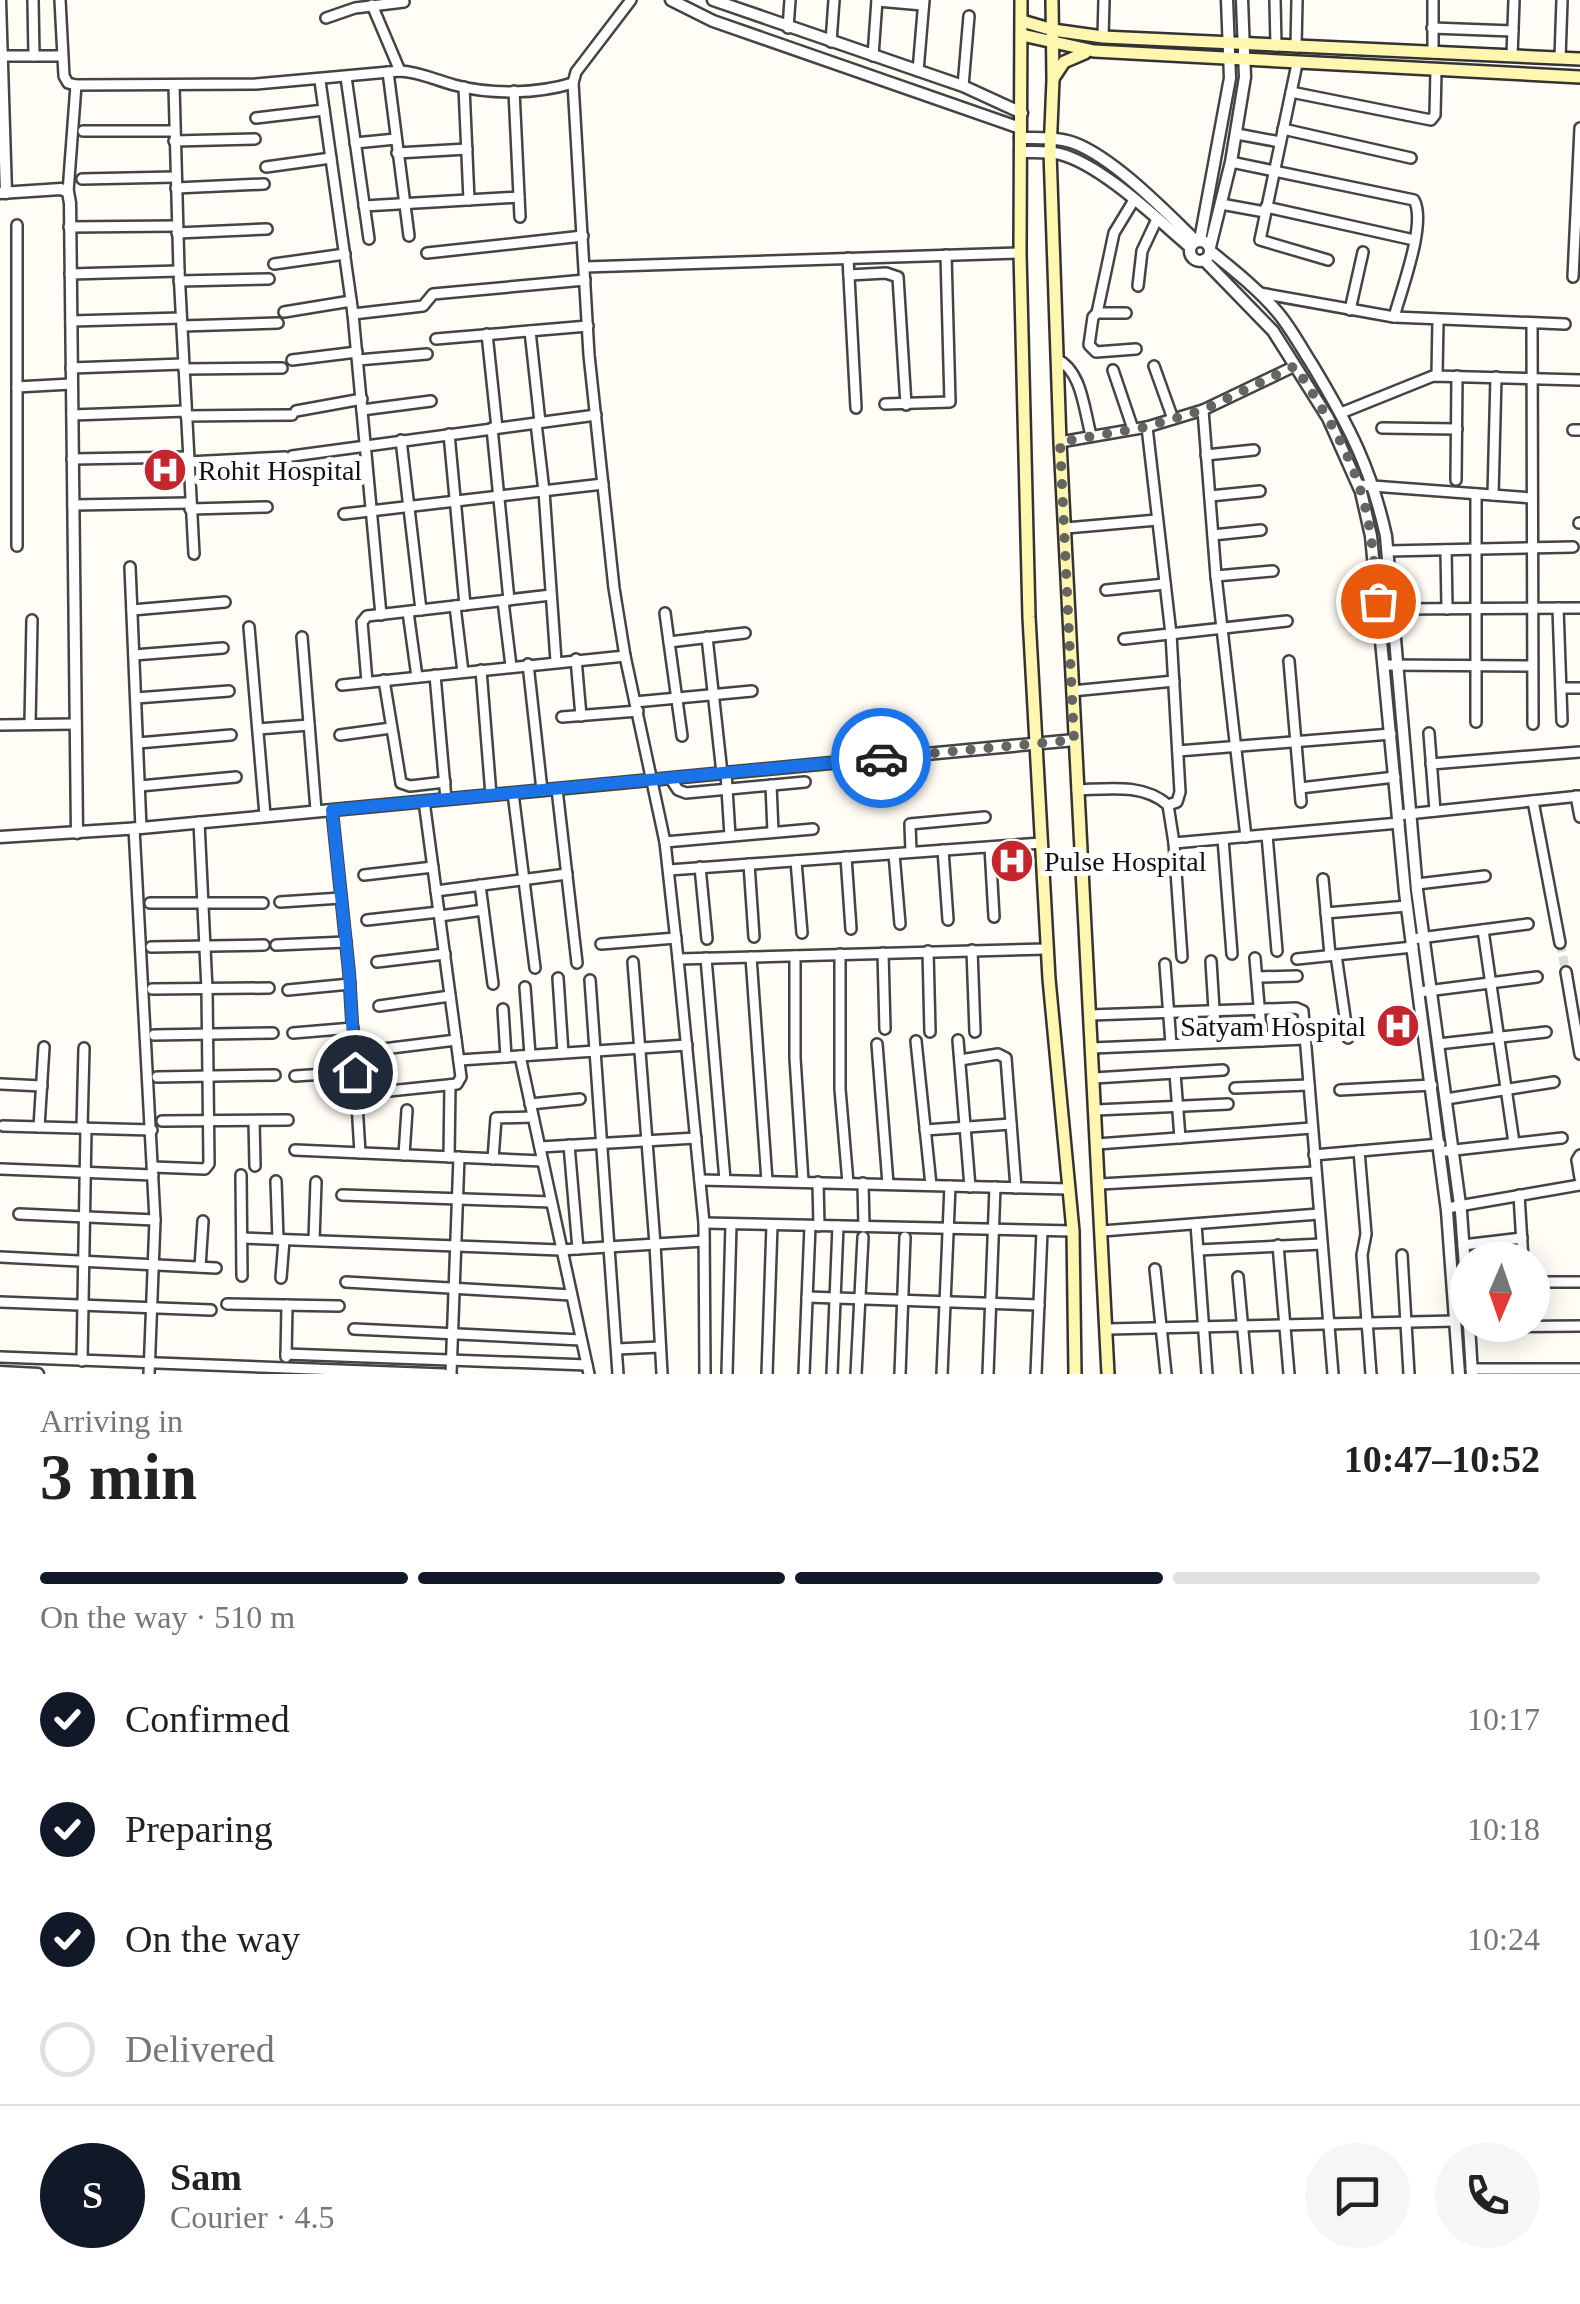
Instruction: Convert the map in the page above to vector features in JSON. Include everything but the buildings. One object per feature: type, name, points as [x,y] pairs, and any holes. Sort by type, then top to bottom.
[{"type":"main road","points":[[1020,0],[1020,253],[1029,607],[1047,948],[1072,1231],[1075,1374]]},
{"type":"main road","points":[[1052,0],[1054,80],[1050,152],[1060,442],[1108,1374]]},
{"type":"main road","points":[[1022,28],[1103,37],[1580,59]]},
{"type":"main road","points":[[1022,28],[1053,44],[1094,51],[1580,77]]},
{"type":"main road","points":[[1054,80],[1064,62],[1094,51]]},
{"type":"street","points":[[32,0],[34,56]]},
{"type":"street","points":[[60,0],[65,80],[76,86],[320,81],[394,72],[424,74],[464,87],[514,91],[573,82]]},
{"type":"street","points":[[631,0],[576,72],[573,82],[588,326],[603,484],[625,656],[665,842],[676,938],[704,1223],[706,1374]]},
{"type":"street","points":[[671,0],[713,20],[1020,133],[1073,142],[1090,150],[1256,292],[1290,328],[1362,452],[1388,551],[1411,814],[1416,941]]},
{"type":"street","points":[[713,0],[964,86],[1022,113]]},
{"type":"street","points":[[788,28],[790,0]]},
{"type":"street","points":[[831,42],[834,0]]},
{"type":"street","points":[[873,56],[877,0],[924,2],[918,71]]},
{"type":"street","points":[[1103,37],[1104,0]]},
{"type":"street","points":[[1202,248],[1230,60],[1227,0]]},
{"type":"street","points":[[1202,248],[1221,204],[1232,160],[1246,61],[1242,0]]},
{"type":"street","points":[[1275,0],[1276,46]]},
{"type":"street","points":[[1296,0],[1296,47]]},
{"type":"street","points":[[1432,0],[1433,53]]},
{"type":"street","points":[[1512,56],[1514,0]]},
{"type":"street","points":[[1560,58],[1562,0]]},
{"type":"street","points":[[0,1],[3,193],[53,188],[68,192]]},
{"type":"street","points":[[326,18],[372,5],[404,2]]},
{"type":"street","points":[[372,5],[394,72],[397,153],[409,236]]},
{"type":"street","points":[[964,86],[969,16]]},
{"type":"street","points":[[1432,28],[1513,31]]},
{"type":"street","points":[[2,56],[62,56]]},
{"type":"street","points":[[1297,64],[1261,242],[1328,260]]},
{"type":"street","points":[[1291,92],[1431,120],[1435,115],[1436,70]]},
{"type":"street","points":[[346,78],[369,239]]},
{"type":"street","points":[[320,81],[358,356],[382,615]]},
{"type":"street","points":[[76,86],[68,192],[77,833]]},
{"type":"street","points":[[174,86],[179,276],[194,554]]},
{"type":"street","points":[[464,87],[470,200]]},
{"type":"street","points":[[514,91],[520,216]]},
{"type":"street","points":[[256,118],[324,110]]},
{"type":"street","points":[[1573,277],[1580,128]]},
{"type":"street","points":[[1283,130],[1412,158]]},
{"type":"street","points":[[83,131],[256,139]]},
{"type":"street","points":[[1236,134],[1280,142]]},
{"type":"street","points":[[355,143],[396,139]]},
{"type":"street","points":[[397,153],[467,149]]},
{"type":"street","points":[[1020,152],[1050,152],[1077,160],[1202,248],[1263,318],[1295,366],[1328,418],[1358,485],[1371,536],[1408,906],[1446,1098],[1444,1148],[1450,1250]]},
{"type":"street","points":[[1217,154],[1414,200],[1418,208],[1414,240],[1394,318]]},
{"type":"street","points":[[266,167],[331,158]]},
{"type":"street","points":[[82,178],[264,184]]},
{"type":"street","points":[[364,206],[519,197]]},
{"type":"street","points":[[1134,200],[1114,234],[1098,313],[1090,322],[1091,350],[1136,349]]},
{"type":"street","points":[[1221,204],[1414,240]]},
{"type":"street","points":[[1138,286],[1142,252],[1157,219]]},
{"type":"street","points":[[17,225],[17,546]]},
{"type":"street","points":[[70,227],[268,229]]},
{"type":"street","points":[[428,253],[583,236]]},
{"type":"street","points":[[1350,310],[1363,252]]},
{"type":"street","points":[[584,267],[1020,253]]},
{"type":"street","points":[[274,264],[345,254]]},
{"type":"street","points":[[884,404],[950,402],[946,255]]},
{"type":"street","points":[[848,258],[856,408]]},
{"type":"street","points":[[849,275],[886,272],[898,276],[906,404]]},
{"type":"street","points":[[70,274],[268,279]]},
{"type":"street","points":[[353,314],[424,306],[433,294],[585,280]]},
{"type":"street","points":[[1256,292],[1394,318],[1565,324]]},
{"type":"street","points":[[284,312],[351,300]]},
{"type":"street","points":[[1098,313],[1126,313]]},
{"type":"street","points":[[1437,376],[1438,320]]},
{"type":"street","points":[[70,321],[278,322]]},
{"type":"street","points":[[1532,323],[1533,724]]},
{"type":"street","points":[[436,339],[588,326]]},
{"type":"street","points":[[530,331],[556,661]]},
{"type":"street","points":[[487,334],[511,666]]},
{"type":"street","points":[[292,360],[427,354]]},
{"type":"street","points":[[1057,359],[1068,364],[1075,376],[1092,435]]},
{"type":"street","points":[[1154,366],[1173,419]]},
{"type":"street","points":[[1060,442],[1146,427],[1203,410],[1295,366]]},
{"type":"street","points":[[71,368],[282,368]]},
{"type":"street","points":[[1112,370],[1133,429]]},
{"type":"street","points":[[1341,413],[1437,376],[1580,380]]},
{"type":"street","points":[[1456,480],[1457,376]]},
{"type":"street","points":[[1493,495],[1496,377]]},
{"type":"street","points":[[17,387],[71,384]]},
{"type":"street","points":[[72,415],[294,413],[431,402]]},
{"type":"street","points":[[1203,410],[1216,576],[1246,836]]},
{"type":"street","points":[[72,460],[289,456],[596,415]]},
{"type":"street","points":[[1078,790],[1128,788],[1147,792],[1168,805],[1178,802],[1180,797],[1170,634],[1146,427]]},
{"type":"street","points":[[1382,428],[1457,429]]},
{"type":"street","points":[[449,434],[463,672]]},
{"type":"street","points":[[402,440],[421,610]]},
{"type":"street","points":[[1206,455],[1254,450]]},
{"type":"street","points":[[344,514],[603,484]]},
{"type":"street","points":[[1358,485],[1532,498]]},
{"type":"street","points":[[1210,496],[1260,491]]},
{"type":"street","points":[[1476,494],[1476,722]]},
{"type":"street","points":[[73,506],[267,508]]},
{"type":"street","points":[[1066,528],[1157,520]]},
{"type":"street","points":[[1212,535],[1261,530]]},
{"type":"street","points":[[1388,551],[1573,546]]},
{"type":"street","points":[[1446,550],[1447,609]]},
{"type":"street","points":[[130,567],[153,1171],[149,1369]]},
{"type":"street","points":[[1216,576],[1273,571]]},
{"type":"street","points":[[1106,590],[1165,584]]},
{"type":"street","points":[[367,682],[363,618],[552,595]]},
{"type":"street","points":[[132,610],[225,602]]},
{"type":"street","points":[[1558,608],[1562,721]]},
{"type":"street","points":[[1393,609],[1580,608]]},
{"type":"street","points":[[408,612],[417,677]]},
{"type":"street","points":[[665,613],[682,736]]},
{"type":"street","points":[[30,724],[32,620]]},
{"type":"street","points":[[1124,639],[1287,621]]},
{"type":"street","points":[[249,627],[265,815]]},
{"type":"street","points":[[669,642],[744,633]]},
{"type":"street","points":[[302,637],[316,810]]},
{"type":"street","points":[[706,637],[730,836]]},
{"type":"street","points":[[134,655],[224,648]]},
{"type":"street","points":[[342,685],[625,656]]},
{"type":"street","points":[[576,659],[581,716]]},
{"type":"street","points":[[1290,661],[1302,802]]},
{"type":"street","points":[[528,664],[542,790]]},
{"type":"street","points":[[1385,665],[1532,666]]},
{"type":"street","points":[[481,670],[491,795]]},
{"type":"street","points":[[435,675],[446,799]]},
{"type":"street","points":[[384,680],[401,783],[410,786],[445,782]]},
{"type":"street","points":[[1072,691],[1174,682]]},
{"type":"street","points":[[1560,688],[1580,688]]},
{"type":"street","points":[[136,698],[229,691]]},
{"type":"street","points":[[562,717],[677,698],[752,691]]},
{"type":"street","points":[[0,724],[76,724]]},
{"type":"street","points":[[258,729],[309,725]]},
{"type":"street","points":[[340,735],[391,728]]},
{"type":"street","points":[[1429,733],[1435,811]]},
{"type":"street","points":[[1178,750],[1391,734]]},
{"type":"street","points":[[138,743],[231,736]]},
{"type":"street","points":[[0,837],[138,828],[1074,740]]},
{"type":"street","points":[[1431,764],[1580,752]]},
{"type":"street","points":[[140,786],[236,777]]},
{"type":"street","points":[[1300,788],[1395,777]]},
{"type":"street","points":[[670,778],[682,793],[805,782]]},
{"type":"street","points":[[771,785],[773,832]]},
{"type":"street","points":[[557,789],[576,963]]},
{"type":"street","points":[[513,793],[535,968]]},
{"type":"street","points":[[1174,843],[1578,796],[1580,816]]},
{"type":"street","points":[[389,1092],[459,1081],[424,801]]},
{"type":"street","points":[[1533,801],[1560,943]]},
{"type":"street","points":[[1168,805],[1182,957]]},
{"type":"street","points":[[332,810],[350,984],[360,1153]]},
{"type":"street","points":[[910,852],[910,824],[986,817]]},
{"type":"street","points":[[2,1169],[85,1172],[207,1168],[206,946],[199,822]]},
{"type":"street","points":[[665,842],[813,828]]},
{"type":"street","points":[[1267,835],[1277,951]]},
{"type":"street","points":[[1223,839],[1232,954]]},
{"type":"street","points":[[668,870],[1042,843]]},
{"type":"street","points":[[990,846],[994,916]]},
{"type":"street","points":[[943,850],[948,920]]},
{"type":"street","points":[[894,854],[900,924]]},
{"type":"street","points":[[846,857],[851,928]]},
{"type":"street","points":[[796,860],[802,933]]},
{"type":"street","points":[[749,864],[754,937]]},
{"type":"street","points":[[364,875],[433,867]]},
{"type":"street","points":[[700,868],[707,939]]},
{"type":"street","points":[[436,891],[567,874]]},
{"type":"street","points":[[1416,884],[1484,876]]},
{"type":"street","points":[[1323,878],[1348,1038]]},
{"type":"street","points":[[480,886],[493,984]]},
{"type":"street","points":[[280,902],[341,898]]},
{"type":"street","points":[[150,902],[264,904]]},
{"type":"street","points":[[1326,913],[1408,906]]},
{"type":"street","points":[[367,920],[483,910]]},
{"type":"street","points":[[1297,959],[1528,924]]},
{"type":"street","points":[[1483,930],[1514,1144]]},
{"type":"street","points":[[601,944],[676,938]]},
{"type":"street","points":[[276,945],[346,942]]},
{"type":"street","points":[[151,947],[264,945]]},
{"type":"street","points":[[678,959],[1047,948]]},
{"type":"street","points":[[972,950],[975,1032]]},
{"type":"street","points":[[928,952],[930,1032]]},
{"type":"street","points":[[883,953],[885,1029]]},
{"type":"street","points":[[377,962],[444,954]]},
{"type":"street","points":[[840,954],[840,1089],[848,1183]]},
{"type":"street","points":[[795,956],[795,1058],[804,1181]]},
{"type":"street","points":[[751,957],[767,1181]]},
{"type":"street","points":[[706,958],[725,1180]]},
{"type":"street","points":[[1256,958],[1262,1041]]},
{"type":"street","points":[[1211,961],[1216,1042]]},
{"type":"street","points":[[634,962],[662,1374]]},
{"type":"street","points":[[1165,964],[1171,1044]]},
{"type":"street","points":[[1566,972],[1575,991],[1580,1054]]},
{"type":"street","points":[[1257,977],[1297,976]]},
{"type":"street","points":[[1425,991],[1538,977]]},
{"type":"street","points":[[558,978],[563,1053]]},
{"type":"street","points":[[590,980],[618,1374]]},
{"type":"street","points":[[288,990],[350,984]]},
{"type":"street","points":[[286,1354],[588,1370],[530,1104],[525,987]]},
{"type":"street","points":[[152,989],[269,988]]},
{"type":"street","points":[[1425,991],[1432,1085],[1460,1205],[1463,1242]]},
{"type":"street","points":[[379,1006],[450,996]]},
{"type":"street","points":[[1090,1014],[1301,1008],[1333,1374]]},
{"type":"street","points":[[502,1010],[506,1056]]},
{"type":"street","points":[[293,1032],[352,1028]]},
{"type":"street","points":[[1438,1044],[1546,1032]]},
{"type":"street","points":[[154,1035],[273,1033]]},
{"type":"street","points":[[1092,1048],[1306,1039]]},
{"type":"street","points":[[383,1049],[456,1040]]},
{"type":"street","points":[[958,1040],[970,1187]]},
{"type":"street","points":[[916,1041],[931,1186]]},
{"type":"street","points":[[878,1044],[888,1184]]},
{"type":"street","points":[[459,1060],[687,1045]]},
{"type":"street","points":[[40,1127],[44,1047]]},
{"type":"street","points":[[82,1361],[84,1048]]},
{"type":"street","points":[[960,1060],[998,1054],[1006,1058],[1016,1188]]},
{"type":"street","points":[[1094,1078],[1223,1070]]},
{"type":"street","points":[[294,1076],[355,1072]]},
{"type":"street","points":[[1175,1073],[1180,1138]]},
{"type":"street","points":[[157,1077],[275,1075]]},
{"type":"street","points":[[1446,1098],[1554,1082]]},
{"type":"street","points":[[1,1084],[42,1086]]},
{"type":"street","points":[[0,1357],[149,1369],[447,1374],[452,1360],[458,1200],[450,1085]]},
{"type":"street","points":[[1234,1088],[1309,1085]]},
{"type":"street","points":[[1340,1090],[1432,1085]]},
{"type":"street","points":[[530,1104],[580,1099]]},
{"type":"street","points":[[1096,1110],[1228,1104]]},
{"type":"street","points":[[404,1155],[407,1110]]},
{"type":"street","points":[[493,1159],[496,1118],[533,1117]]},
{"type":"street","points":[[162,1122],[288,1120]]},
{"type":"street","points":[[254,1122],[255,1166]]},
{"type":"street","points":[[925,1130],[1011,1124]]},
{"type":"street","points":[[3,1126],[152,1130]]},
{"type":"street","points":[[1097,1144],[1312,1128]]},
{"type":"street","points":[[540,1147],[696,1138]]},
{"type":"street","points":[[1314,1155],[1562,1138]]},
{"type":"street","points":[[569,1145],[578,1249]]},
{"type":"street","points":[[294,1150],[542,1162]]},
{"type":"street","points":[[1358,1151],[1366,1234],[1362,1255],[1370,1374]]},
{"type":"street","points":[[1447,1208],[1580,1181],[1580,1155]]},
{"type":"street","points":[[1100,1184],[1316,1172]]},
{"type":"street","points":[[241,1175],[242,1276]]},
{"type":"street","points":[[700,1180],[1068,1189]]},
{"type":"street","points":[[276,1181],[282,1278]]},
{"type":"street","points":[[314,1240],[316,1182]]},
{"type":"street","points":[[804,1374],[818,1182]]},
{"type":"street","points":[[856,1374],[864,1183]]},
{"type":"street","points":[[942,1374],[950,1186]]},
{"type":"street","points":[[988,1374],[995,1188]]},
{"type":"street","points":[[342,1195],[551,1202]]},
{"type":"street","points":[[1519,1195],[1522,1242]]},
{"type":"street","points":[[20,1214],[154,1220]]},
{"type":"street","points":[[1102,1231],[1319,1214]]},
{"type":"street","points":[[200,1268],[203,1221]]},
{"type":"street","points":[[704,1223],[838,1226],[863,1232],[1072,1231]]},
{"type":"street","points":[[727,1374],[731,1224]]},
{"type":"street","points":[[1196,1224],[1207,1374]]},
{"type":"street","points":[[766,1374],[772,1225]]},
{"type":"street","points":[[832,1374],[838,1226]]},
{"type":"street","points":[[1036,1374],[1042,1231]]},
{"type":"street","points":[[900,1374],[905,1237]]},
{"type":"street","points":[[242,1238],[560,1250],[704,1241]]},
{"type":"street","points":[[1483,1242],[1522,1238]]},
{"type":"street","points":[[1198,1250],[1322,1244]]},
{"type":"street","points":[[1278,1246],[1290,1374]]},
{"type":"street","points":[[1402,1255],[1409,1374]]},
{"type":"street","points":[[0,1257],[216,1268]]},
{"type":"street","points":[[1155,1269],[1166,1374]]},
{"type":"street","points":[[1238,1277],[1247,1374]]},
{"type":"street","points":[[346,1282],[571,1295]]},
{"type":"street","points":[[1550,1282],[1580,1282]]},
{"type":"street","points":[[807,1297],[1039,1305]]},
{"type":"street","points":[[0,1302],[212,1310]]},
{"type":"street","points":[[228,1304],[338,1306]]},
{"type":"street","points":[[285,1372],[287,1305]]},
{"type":"street","points":[[1108,1330],[1450,1321]]},
{"type":"street","points":[[1550,1326],[1580,1326]]},
{"type":"street","points":[[354,1329],[582,1340]]},
{"type":"street","points":[[1457,1342],[1459,1374]]},
{"type":"street","points":[[1470,1342],[1472,1372],[1580,1369]]},
{"type":"street","points":[[617,1349],[660,1347]]},
{"type":"street","points":[[0,1372],[38,1374]]},
{"type":"tunnel","points":[[1560,943],[1566,972]]},
{"type":"way so far","points":[[881,758],[1074,740],[1060,442],[1146,427],[1203,410],[1295,366],[1328,418],[1361,492],[1371,536],[1378,601]]},
{"type":"place","name":"Rohit Hospital","points":[[165,470]]},
{"type":"place","name":"Pulse Hospital","points":[[1012,861]]},
{"type":"place","name":"Satyam Hospital","points":[[1398,1026]]},
{"type":"route","points":[[355,1072],[332,810],[881,758]]}]
